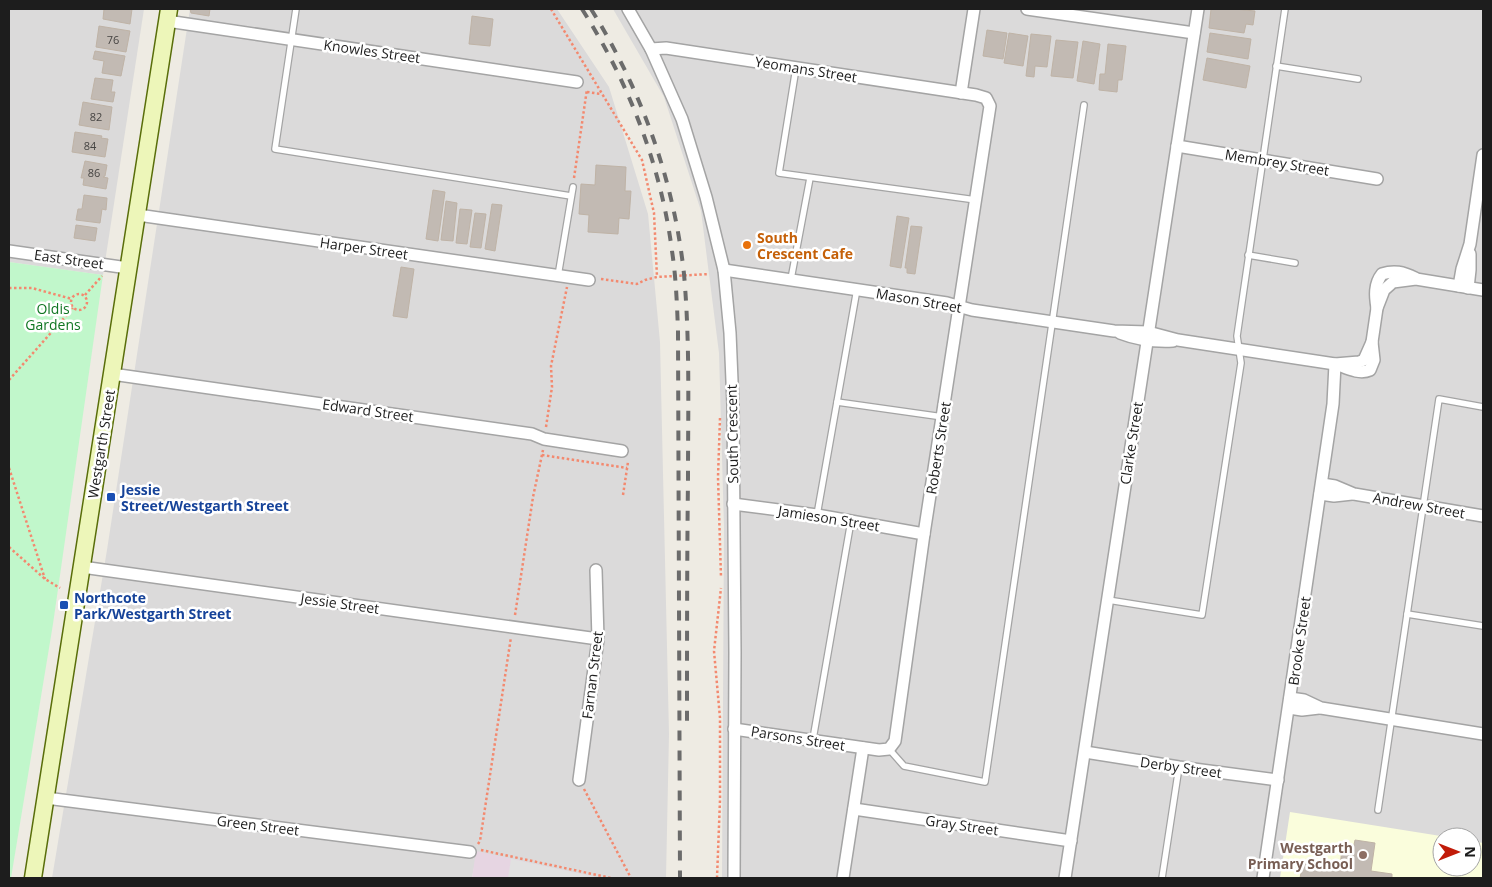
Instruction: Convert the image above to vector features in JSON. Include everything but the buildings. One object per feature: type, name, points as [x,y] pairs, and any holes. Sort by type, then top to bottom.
[{"type":"main road","name":"Westgarth Street","points":[[33,878],[168,15]]},
{"type":"street","name":"South Crescent","points":[[628,9],[651,49],[682,119],[706,197],[724,270],[730,333],[733,504],[735,652],[734,878]]},
{"type":"street","points":[[961,93],[974,9]]},
{"type":"street","points":[[1027,9],[1194,33]]},
{"type":"street","name":"Clarke Street","points":[[1065,878],[1198,9]]},
{"type":"street","name":"Knowles Street","points":[[168,15],[291,40],[584,82]]},
{"type":"street","name":"Yeomans Street","points":[[651,49],[666,48],[961,93]]},
{"type":"street","name":"Roberts Street","points":[[889,750],[895,741],[924,534],[990,106],[986,98],[961,93]]},
{"type":"street","name":"Membrey Street","points":[[1177,146],[1378,178]]},
{"type":"street","points":[[1483,155],[1470,244],[1462,269],[1463,287],[1483,290]]},
{"type":"street","name":"Harper Street","points":[[138,216],[590,280]]},
{"type":"street","name":"East Street","points":[[9,251],[128,268]]},
{"type":"street","name":"Mason Street","points":[[724,270],[947,303],[972,310],[1114,331],[1136,339],[1148,336],[1365,367],[1372,342],[1377,308],[1384,290],[1389,284],[1398,280],[1416,279],[1463,287]]},
{"type":"street","name":"Brooke Street","points":[[1263,878],[1333,404],[1341,365]]},
{"type":"street","name":"Edward Street","points":[[112,374],[522,432],[544,439],[625,455]]},
{"type":"street","name":"Andrew Street","points":[[1321,489],[1335,486],[1354,494],[1483,516]]},
{"type":"street","name":"Jamieson Street","points":[[733,504],[817,515],[924,534]]},
{"type":"street","name":"Jessie Street","points":[[82,567],[598,639]]},
{"type":"street","name":"Farnan Street","points":[[579,780],[598,639],[596,570]]},
{"type":"street","points":[[1289,703],[1304,700],[1321,708],[1483,734]]},
{"type":"street","name":"Parsons Street","points":[[734,728],[863,748]]},
{"type":"street","points":[[843,878],[863,748],[889,750]]},
{"type":"street","name":"Derby Street","points":[[1085,752],[1278,780]]},
{"type":"street","name":"Green Street","points":[[46,798],[470,852]]},
{"type":"street","name":"Gray Street","points":[[854,809],[1071,841]]},
{"type":"lane","points":[[296,9],[275,149],[571,196]]},
{"type":"lane","points":[[1108,600],[1202,615],[1241,363],[1237,336],[1285,9]]},
{"type":"lane","points":[[1276,66],[1358,79]]},
{"type":"lane","points":[[796,68],[779,173],[976,200]]},
{"type":"lane","points":[[889,750],[904,766],[985,782],[1084,105]]},
{"type":"lane","points":[[792,279],[810,178]]},
{"type":"lane","points":[[563,277],[573,187]]},
{"type":"lane","points":[[1248,255],[1295,263]]},
{"type":"lane","points":[[817,515],[857,289]]},
{"type":"lane","points":[[1378,810],[1439,399],[1483,407]]},
{"type":"lane","points":[[837,402],[942,417]]},
{"type":"lane","points":[[813,740],[851,521]]},
{"type":"lane","points":[[1406,614],[1483,626]]},
{"type":"lane","points":[[1162,878],[1179,767]]},
{"type":"path","points":[[551,9],[642,160],[654,213],[658,277]]},
{"type":"path","points":[[573,187],[587,92],[584,82],[589,72]]},
{"type":"path","points":[[587,92],[602,94]]},
{"type":"path","points":[[637,284],[658,277],[709,274]]},
{"type":"path","points":[[85,295],[103,275]]},
{"type":"path","points":[[563,277],[551,366],[552,387],[542,455],[533,497],[480,841],[474,848],[612,878]]},
{"type":"path","points":[[9,288],[32,288],[72,299]]},
{"type":"path","points":[[73,308],[72,299],[77,294],[85,295]]},
{"type":"path","points":[[73,308],[81,310],[86,308],[88,302],[85,295]]},
{"type":"path","points":[[9,380],[73,308]]},
{"type":"path","points":[[717,878],[720,800],[720,718],[714,651],[721,588],[718,477],[720,417]]},
{"type":"path","points":[[542,455],[627,468]]},
{"type":"path","points":[[623,495],[627,468],[625,455]]},
{"type":"path","points":[[9,468],[45,579]]},
{"type":"path","points":[[9,547],[45,579],[60,588]]},
{"type":"path","points":[[579,780],[631,878]]},
{"type":"shaded area","points":[[9,9],[144,9],[103,275],[9,262]]},
{"type":"shaded area","points":[[190,9],[557,9],[609,87],[648,214],[660,342],[669,734],[666,878],[599,878],[477,852],[472,878],[52,878],[107,550]]},
{"type":"shaded area","points":[[613,9],[1483,9],[1483,878],[722,878],[724,527],[719,353],[701,211],[664,97]]},
{"type":"shaded area","name":"Westgarth Primary School","points":[[1290,812],[1432,835],[1432,877],[1482,877],[1483,843],[1483,878],[1280,878]]},
{"type":"shaded area","points":[[476,851],[599,878],[472,878]]},
{"type":"shaded area","points":[[511,859],[599,878],[508,878]]},
{"type":"green space","name":"Oldis Gardens","points":[[9,262],[103,275],[53,624],[11,878],[9,878]]},
{"type":"railway","points":[[582,9],[614,65],[640,125],[660,187],[672,251],[678,331],[680,878]]},
{"type":"railway","points":[[591,9],[625,71],[640,103],[652,136],[672,204],[684,274],[688,376],[687,728]]},
{"type":"place","name":"South Crescent Cafe","points":[[747,245]]},
{"type":"place","name":"Jessie Street/Westgarth Street","points":[[111,497]]},
{"type":"place","name":"Northcote Park/Westgarth Street","points":[[64,605]]},
{"type":"place","name":"Westgarth Primary School","points":[[1363,855]]}]
